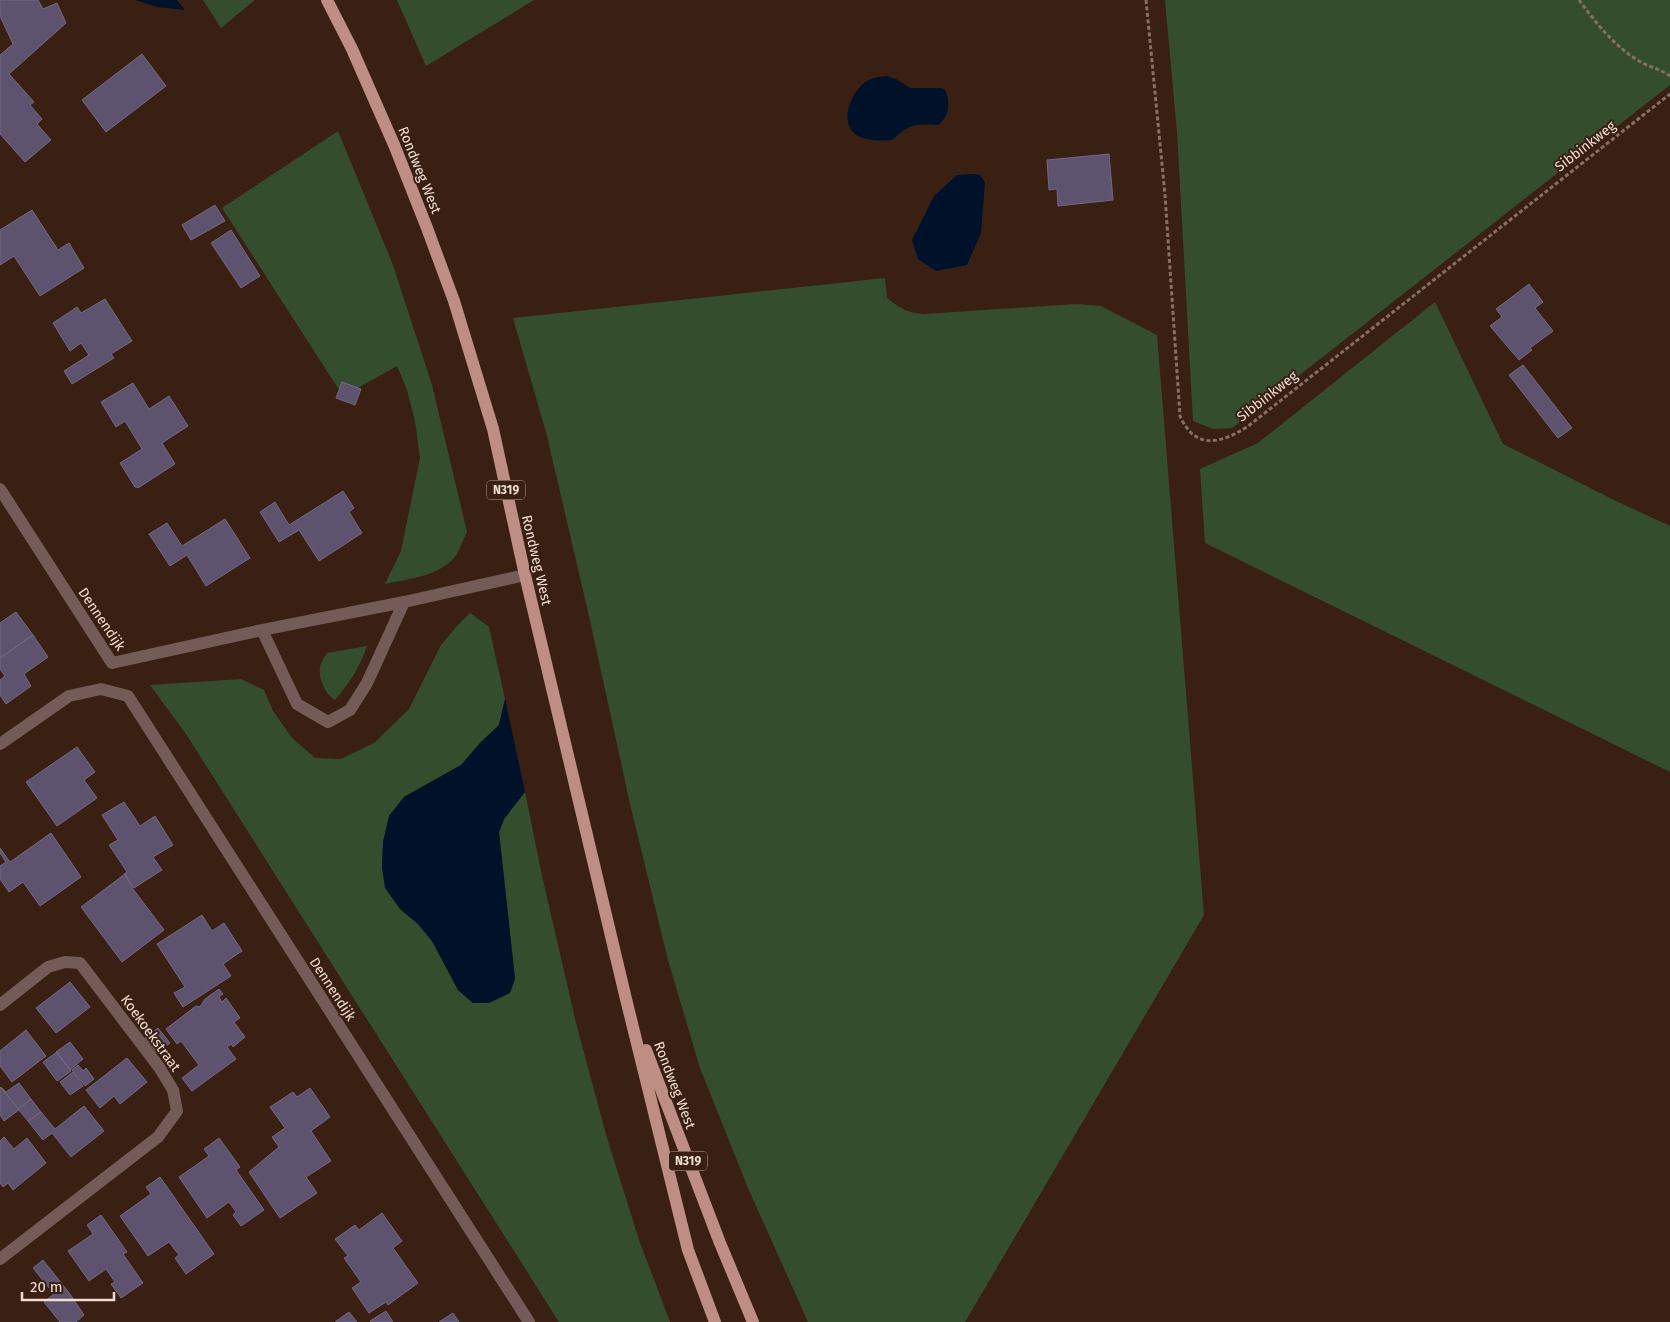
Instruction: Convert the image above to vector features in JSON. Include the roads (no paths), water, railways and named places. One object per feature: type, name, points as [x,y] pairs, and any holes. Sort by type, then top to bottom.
[{"type":"main road","name":"Rondweg West","points":[[327,0],[352,49],[395,147],[454,301],[493,429],[525,575],[688,1250],[714,1322]]},
{"type":"main road","name":"Rondweg West","points":[[626,999],[720,1243],[754,1322]]},
{"type":"street","name":"Dennendijk","points":[[0,489],[112,663],[525,575]]},
{"type":"street","points":[[262,630],[297,704],[328,722],[350,710],[367,683],[404,602]]},
{"type":"street","name":"Dennendijk","points":[[0,744],[69,696],[101,689],[128,696],[529,1322]]},
{"type":"street","name":"Koekoekstraat","points":[[0,1005],[48,967],[65,962],[80,963],[159,1066],[173,1090],[177,1111],[158,1137],[0,1260]]},
{"type":"water","points":[[135,0],[177,0],[185,10],[157,7]]},
{"type":"water","points":[[886,76],[896,79],[910,88],[941,88],[945,90],[948,99],[948,109],[942,122],[938,125],[914,126],[904,130],[892,140],[871,140],[858,136],[852,131],[847,117],[854,95],[864,83],[877,77]]},
{"type":"water","points":[[957,175],[980,175],[985,182],[981,233],[967,265],[936,271],[918,259],[912,240],[934,196]]},
{"type":"water","points":[[505,699],[525,792],[504,819],[499,832],[515,979],[510,993],[489,1003],[473,1003],[458,990],[432,941],[418,924],[400,909],[385,888],[382,868],[383,842],[389,816],[404,797],[461,765],[499,725]]}]
